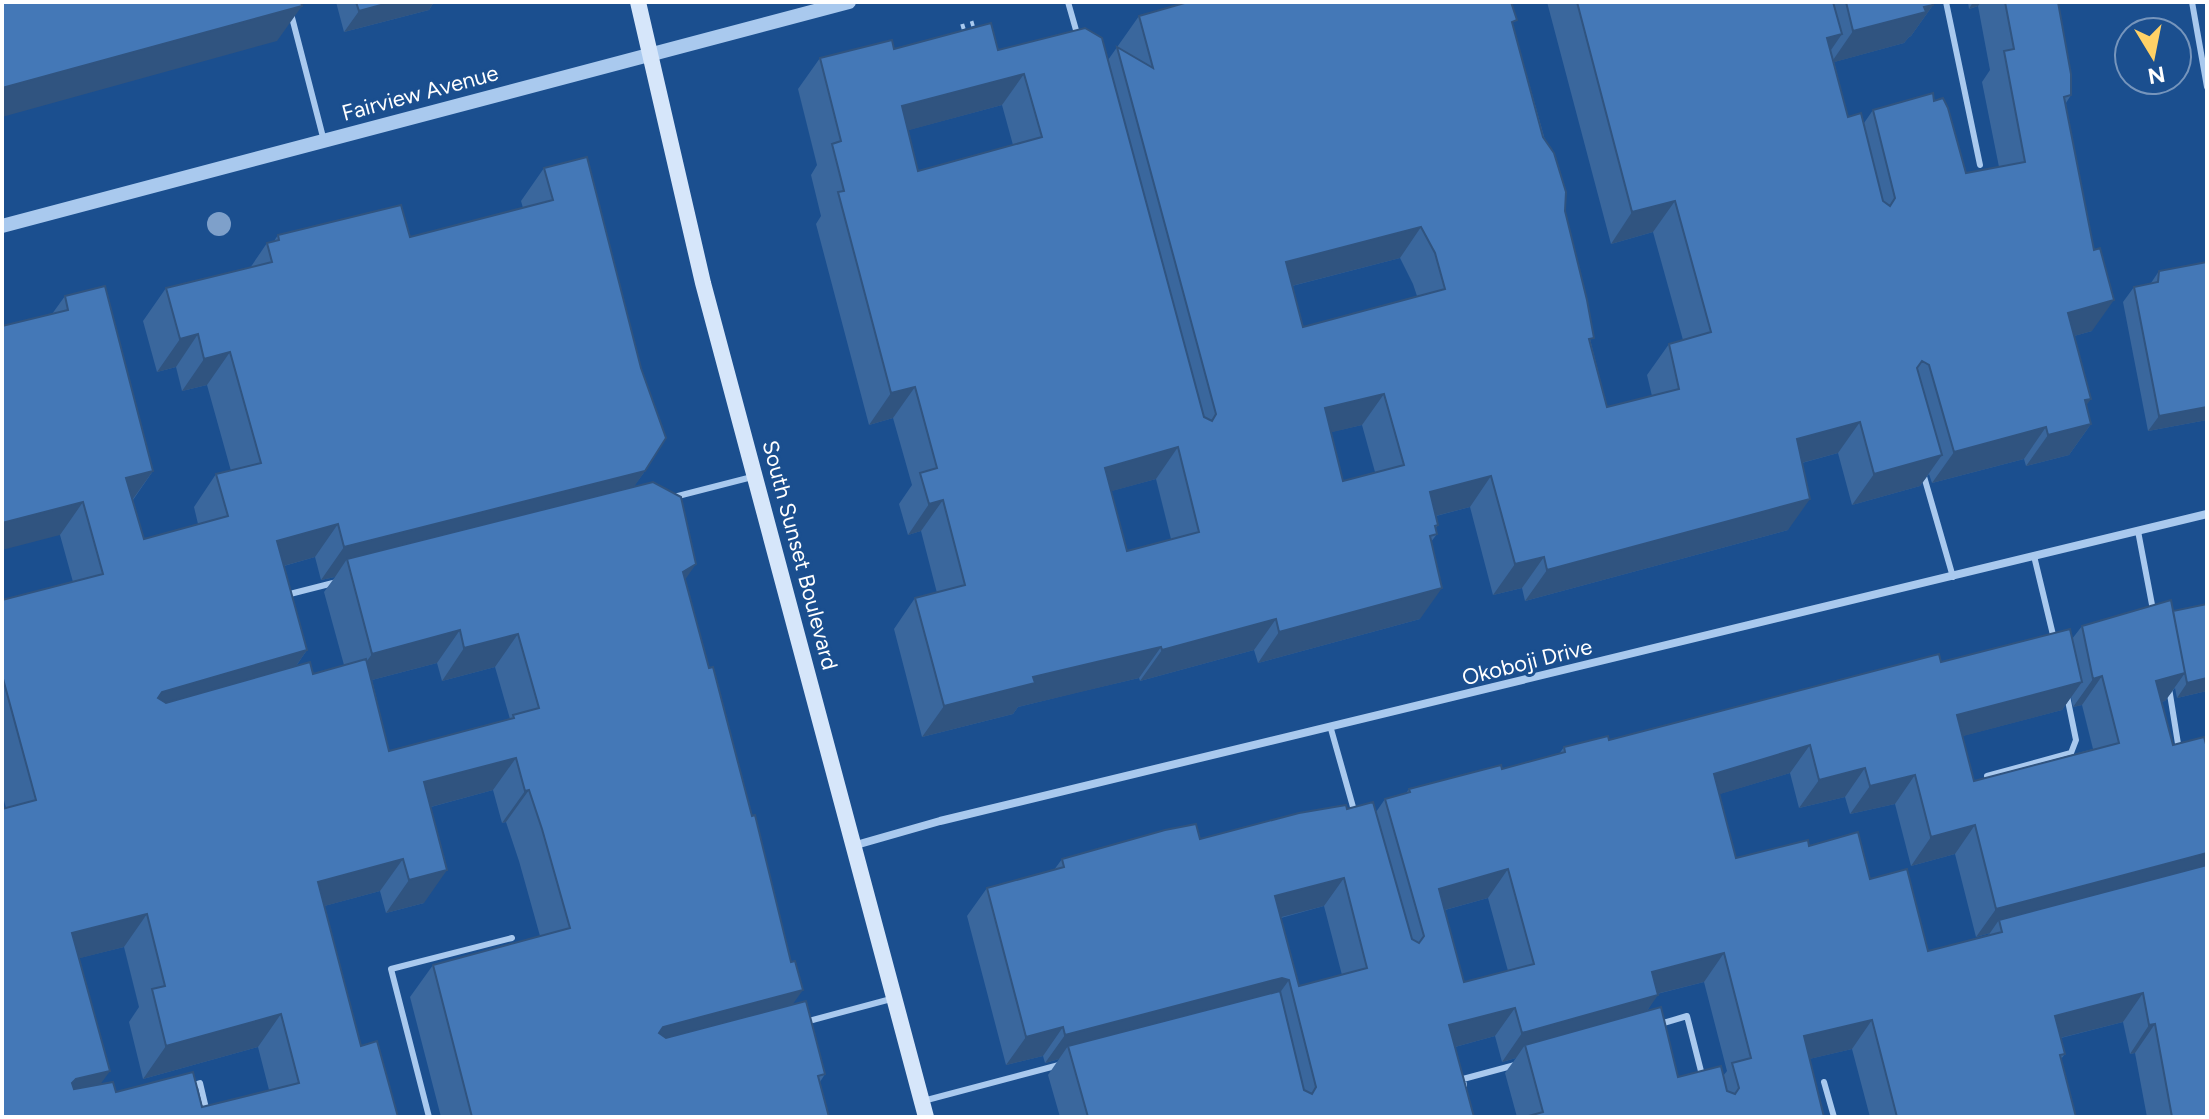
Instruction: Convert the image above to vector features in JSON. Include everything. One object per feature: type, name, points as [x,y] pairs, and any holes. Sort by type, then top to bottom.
[{"type":"main road","name":"South Sunset Boulevard","points":[[638,2],[703,283],[856,845],[924,1109]]},
{"type":"street","name":"Fairview Avenue","points":[[2,226],[849,2]]},
{"type":"street","name":"Okoboji Drive","points":[[856,845],[940,821],[1331,729],[2207,514]]},
{"type":"lane","points":[[288,2],[324,141]]},
{"type":"lane","points":[[1068,2],[1080,41]]},
{"type":"lane","points":[[1946,2],[1980,165]]},
{"type":"lane","points":[[2192,2],[2207,87]]},
{"type":"lane","points":[[1918,458],[1953,577]]},
{"type":"lane","points":[[669,498],[756,476]]},
{"type":"lane","points":[[2138,531],[2156,625]]},
{"type":"lane","points":[[2034,556],[2055,643]]},
{"type":"lane","points":[[287,611],[283,596],[343,581]]},
{"type":"lane","points":[[2165,672],[2181,750],[2168,753]]},
{"type":"lane","points":[[1987,776],[2071,753],[2076,747],[2065,686]]},
{"type":"lane","points":[[1331,729],[1356,818]]},
{"type":"lane","points":[[429,1117],[391,969],[512,938]]},
{"type":"lane","points":[[789,1026],[895,998]]},
{"type":"lane","points":[[1657,1024],[1687,1016],[1706,1088]]},
{"type":"lane","points":[[924,1109],[1074,1061]]},
{"type":"lane","points":[[1466,1092],[1463,1079],[1523,1062]]},
{"type":"lane","points":[[1824,1082],[1834,1117]]},
{"type":"lane","points":[[185,1087],[200,1083],[208,1117]]},
{"type":"path","points":[[961,27],[974,23]]},
{"type":"building","points":[[2,2],[301,2],[302,6],[2,88]]},
{"type":"building","points":[[356,2],[392,2],[359,11]]},
{"type":"building","points":[[1188,2],[1511,2],[1517,20],[1512,22],[1543,137],[1554,153],[1566,192],[1565,211],[1594,338],[1589,339],[1607,407],[1679,389],[1669,344],[1711,332],[1675,201],[1632,212],[1577,2],[1833,2],[1842,34],[1827,38],[1848,117],[1861,113],[1883,201],[1890,206],[1895,198],[1873,110],[1933,93],[1934,101],[1943,98],[1948,108],[1966,173],[2025,162],[2004,51],[2014,49],[2005,2],[2058,2],[2071,74],[2071,95],[2064,97],[2094,250],[2100,248],[2114,300],[2068,313],[2091,399],[2085,400],[2091,424],[2048,435],[2046,427],[1954,452],[1929,365],[1922,361],[1917,368],[1942,455],[1874,474],[1860,422],[1797,439],[1810,499],[1547,570],[1544,557],[1515,564],[1491,476],[1430,492],[1438,525],[1435,526],[1437,534],[1430,536],[1442,588],[1279,632],[1276,619],[1162,650],[1161,647],[1033,677],[1035,683],[944,706],[915,598],[965,585],[943,500],[929,504],[920,473],[937,468],[915,387],[891,393],[838,192],[844,191],[832,144],[841,141],[820,58],[892,40],[894,49],[991,23],[998,50],[1085,28],[1102,38],[1204,417],[1212,421],[1216,414],[1117,47],[1153,68],[1139,16]],"holes":[[[1024,74],[1042,137],[918,171],[902,106]],[[1421,227],[1435,253],[1445,289],[1303,327],[1286,262]],[[1384,394],[1404,465],[1343,481],[1325,408]],[[1178,447],[1199,532],[1127,551],[1105,468]]]},
{"type":"building","points":[[1846,2],[1932,2],[1933,5],[1924,7],[1926,12],[1853,31]]},
{"type":"building","points":[[587,157],[641,368],[666,438],[645,471],[344,547],[338,524],[277,541],[307,650],[162,692],[158,698],[166,703],[310,662],[313,674],[366,659],[389,751],[514,718],[513,715],[539,708],[518,634],[464,648],[460,630],[372,654],[347,559],[653,482],[681,497],[696,564],[683,572],[709,668],[713,667],[752,816],[755,815],[791,962],[795,961],[803,990],[663,1027],[659,1033],[666,1038],[806,1001],[825,1074],[818,1076],[829,1117],[472,1117],[433,965],[570,928],[542,829],[529,790],[525,791],[516,758],[424,782],[447,870],[409,880],[403,859],[318,882],[361,1046],[377,1041],[398,1117],[2,1117],[2,809],[36,800],[2,675],[2,600],[103,574],[83,502],[2,523],[2,326],[68,310],[65,296],[105,286],[153,471],[126,478],[144,539],[228,516],[216,474],[261,463],[230,352],[204,359],[198,334],[180,339],[166,288],[272,262],[267,243],[279,240],[278,235],[401,205],[410,237],[553,200],[544,168]],"holes":[[[147,914],[165,986],[152,989],[166,1046],[281,1014],[299,1083],[202,1107],[193,1072],[116,1092],[113,1082],[74,1089],[72,1083],[76,1079],[110,1071],[72,933]]]},
{"type":"building","points":[[2207,262],[2207,407],[2159,416],[2134,287],[2158,282],[2159,271]]},
{"type":"building","points":[[2171,600],[2185,673],[2156,681],[2173,745],[2204,737],[2207,748],[2207,853],[1996,909],[1975,825],[1931,837],[1915,775],[1870,786],[1865,768],[1819,780],[1810,745],[1714,774],[1736,858],[1808,840],[1809,846],[1858,832],[1870,879],[1907,869],[1928,951],[2002,932],[1999,920],[2207,865],[2207,1117],[2172,1117],[2155,1024],[2149,1025],[2143,993],[2055,1016],[2065,1054],[2060,1055],[2076,1117],[1897,1117],[1872,1020],[1804,1036],[1824,1117],[1525,1117],[1543,1112],[1525,1045],[1661,1007],[1678,1077],[1721,1066],[1727,1091],[1735,1094],[1739,1088],[1732,1063],[1751,1058],[1724,953],[1652,972],[1658,995],[1522,1033],[1515,1008],[1449,1025],[1474,1117],[1088,1117],[1068,1046],[1280,991],[1304,1090],[1312,1094],[1316,1087],[1289,980],[1282,978],[1065,1035],[1063,1027],[1026,1037],[987,888],[1064,867],[1062,859],[1165,830],[1196,824],[1200,839],[1299,813],[1346,805],[1347,809],[1373,802],[1412,939],[1419,943],[1424,936],[1385,799],[1410,792],[1409,789],[1565,752],[1564,747],[1608,736],[1609,740],[1939,654],[1941,662],[2070,629],[2082,682],[1957,715],[1974,781],[2119,743],[2102,676],[2093,679],[2082,626]],"holes":[[[1508,869],[1534,964],[1464,982],[1439,889]],[[1344,878],[1367,968],[1299,986],[1275,896]]]},
{"type":"building","points":[[2207,604],[2207,678],[2187,683],[2173,611]]}]
